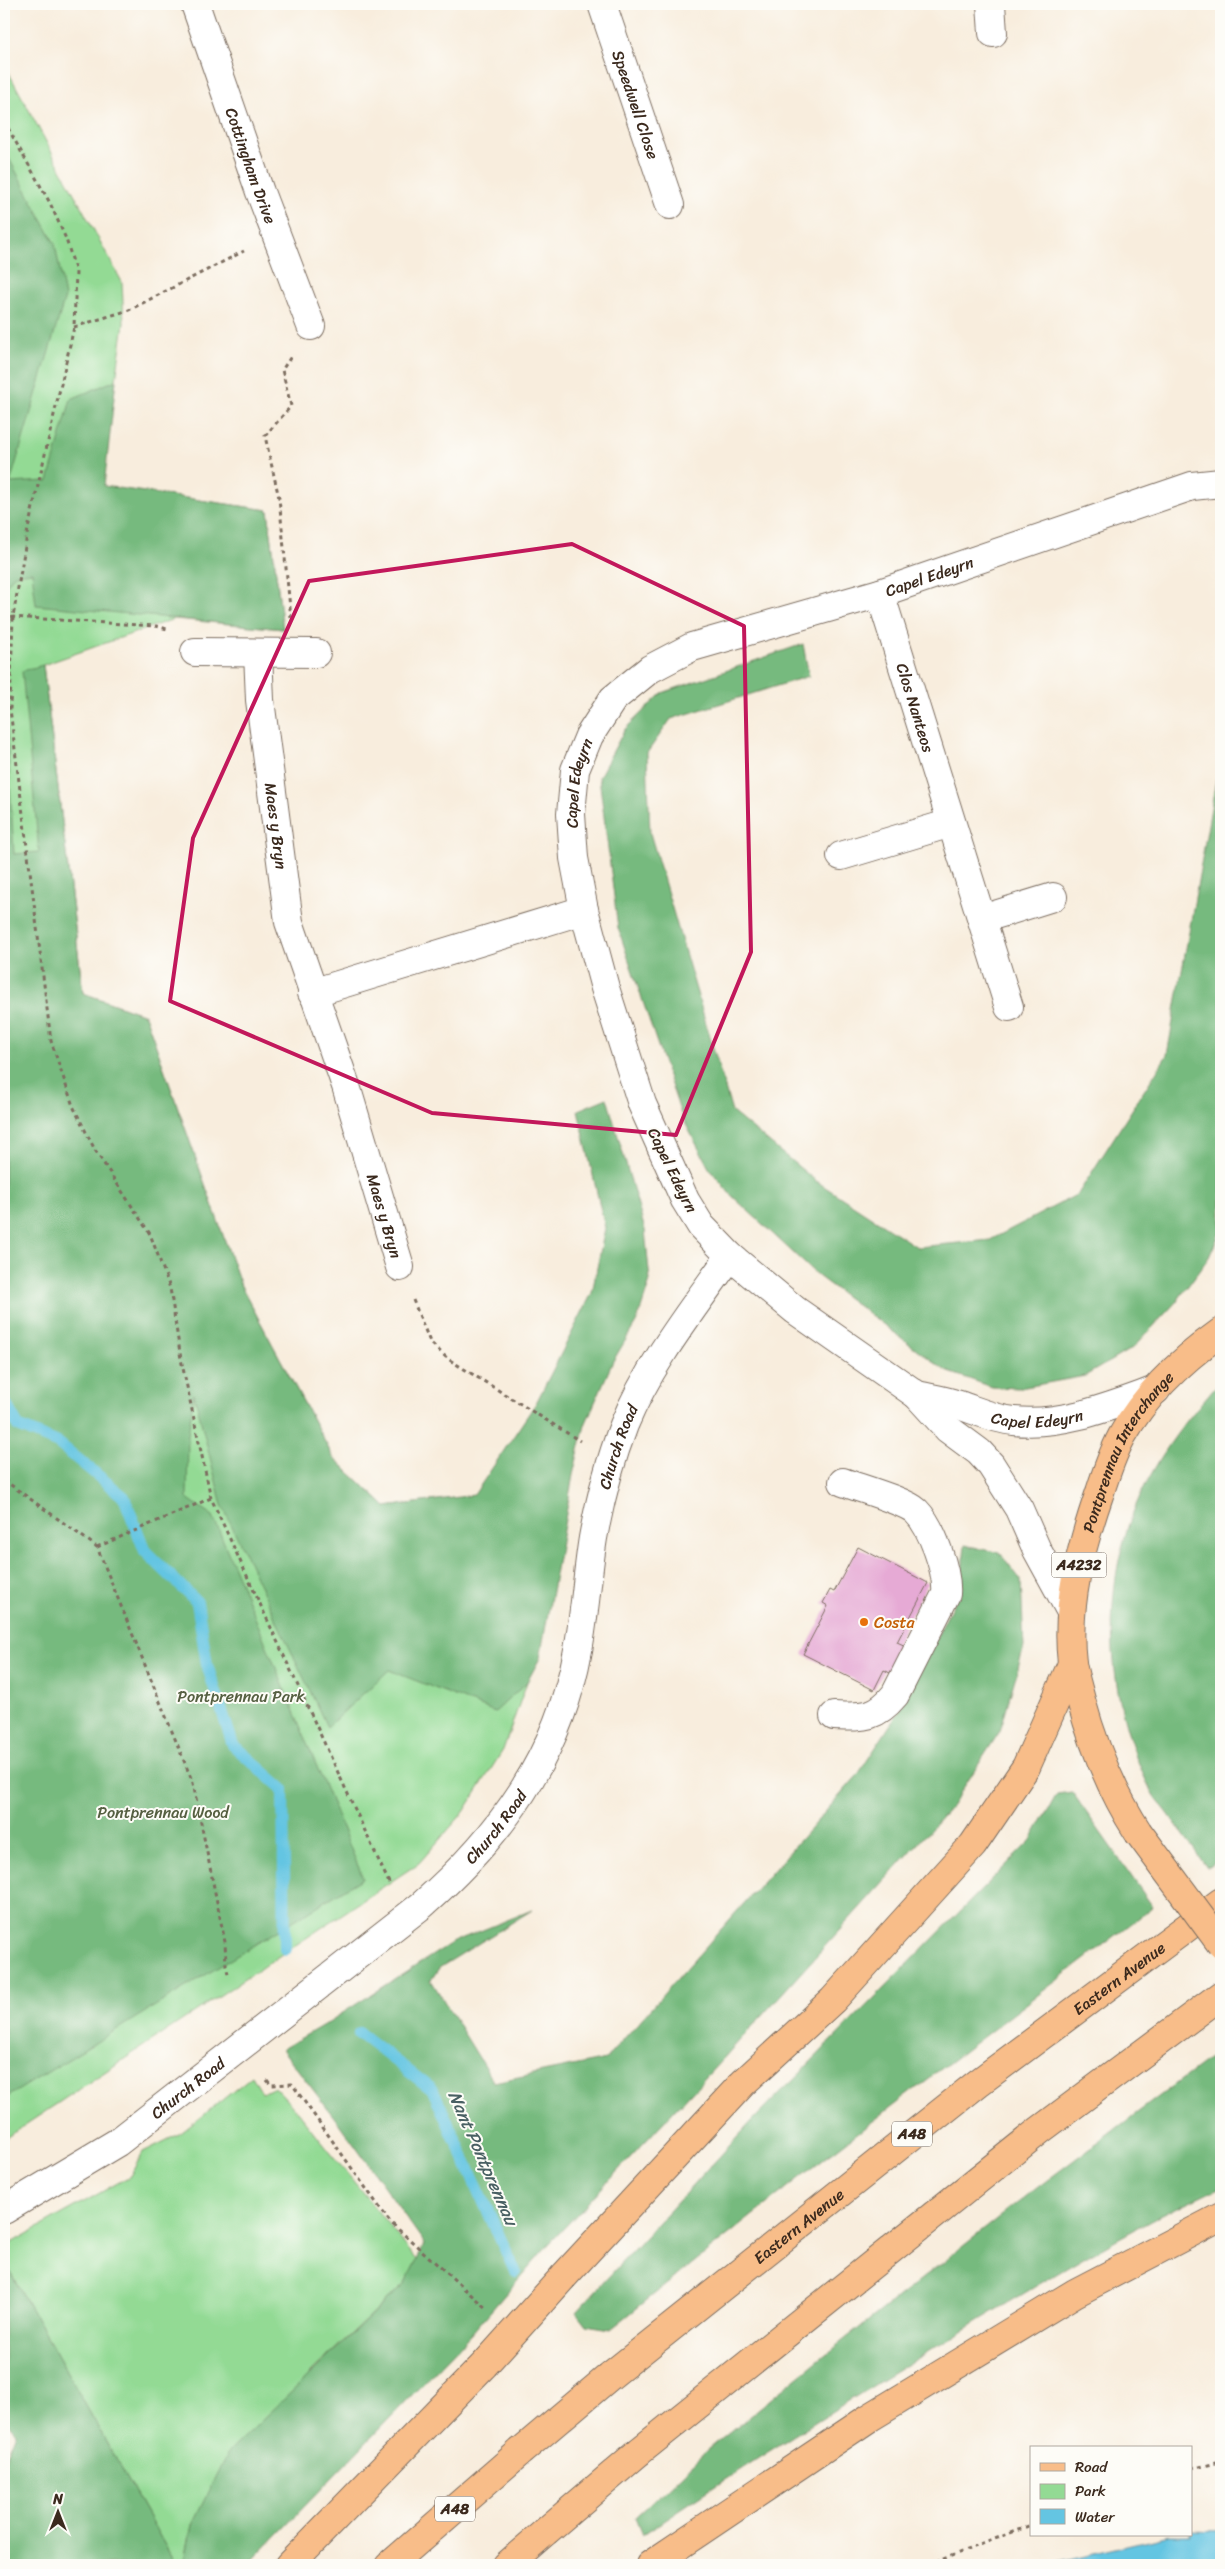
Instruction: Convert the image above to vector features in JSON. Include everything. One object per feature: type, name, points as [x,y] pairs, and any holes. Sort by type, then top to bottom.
[{"type":"main road","name":"A4232","points":[[1188,1359],[1221,1314]]},
{"type":"main road","name":"Pontprennau Interchange","points":[[1221,1332],[1188,1359],[1156,1390],[1122,1436],[1110,1464],[1081,1550],[1071,1612],[1072,1664],[1097,1752],[1118,1800],[1138,1832],[1221,1944]]},
{"type":"main road","points":[[289,2565],[484,2365],[743,2083],[833,2000],[973,1845],[1026,1767],[1072,1664]]},
{"type":"main road","name":"Eastern Avenue","points":[[390,2565],[610,2376],[978,2082],[1221,1902]]},
{"type":"main road","points":[[506,2565],[640,2451],[1040,2130],[1221,1995]]},
{"type":"main road","points":[[657,2560],[869,2418],[1075,2293],[1221,2217]]},
{"type":"street","name":"Cottingham Drive","points":[[195,4],[275,234],[311,326]]},
{"type":"street","name":"Speedwell Close","points":[[602,4],[670,205]]},
{"type":"street","points":[[991,4],[993,33]]},
{"type":"street","name":"Capel Edeyrn","points":[[1071,1612],[1037,1550],[1019,1509],[991,1465],[979,1452],[948,1429],[918,1395],[795,1310],[730,1256],[701,1226],[685,1200],[642,1104],[605,988],[584,910],[574,858],[571,814],[575,770],[589,736],[613,699],[650,669],[692,647],[880,593],[1192,486],[1221,483]]},
{"type":"street","name":"Clos Nanteos","points":[[880,593],[1009,1007]]},
{"type":"street","points":[[195,652],[305,653]]},
{"type":"street","name":"Maes y Bryn","points":[[258,653],[260,700],[289,922],[312,993],[346,1086],[400,1266]]},
{"type":"street","points":[[841,856],[951,823]]},
{"type":"street","points":[[982,919],[1053,897]]},
{"type":"street","points":[[312,993],[584,910]]},
{"type":"street","name":"Church Road","points":[[4,2210],[118,2142],[422,1905],[458,1873],[495,1831],[530,1778],[548,1743],[566,1697],[578,1651],[595,1527],[624,1425],[660,1358],[730,1256]]},
{"type":"street","name":"Capel Edeyrn","points":[[918,1395],[958,1404],[988,1416],[1014,1421],[1050,1420],[1079,1415],[1156,1390]]},
{"type":"street","points":[[834,1716],[873,1715],[883,1709],[899,1687],[946,1594],[947,1583],[942,1560],[915,1511],[843,1482]]},
{"type":"path","points":[[4,121],[50,203],[66,239],[76,272],[74,327],[28,529],[13,617],[10,709],[50,1041],[72,1106],[95,1150],[150,1234],[170,1288],[180,1359],[211,1498],[393,1890]]},
{"type":"path","points":[[74,327],[129,310],[275,234]]},
{"type":"path","points":[[305,653],[279,498],[265,436],[291,406],[282,370],[311,326]]},
{"type":"path","points":[[4,621],[13,617],[156,626],[196,638],[195,652]]},
{"type":"path","points":[[400,1266],[430,1342],[448,1360],[587,1445]]},
{"type":"path","points":[[4,1480],[97,1548],[193,1783],[225,1942],[226,1965],[229,1978]]},
{"type":"path","points":[[97,1548],[211,1498]]},
{"type":"path","points":[[267,2080],[271,2085],[292,2084],[390,2222],[488,2310]]},
{"type":"path","points":[[1192,2468],[1221,2461]]},
{"type":"path","points":[[928,2565],[1030,2525]]},
{"type":"highlighted area","points":[[572,544],[744,626],[751,952],[676,1135],[432,1113],[170,1001],[193,838],[309,581]]},
{"type":"green space","name":"Pontprennau Wood","points":[[4,64],[122,282],[124,323],[101,486],[268,510],[283,629],[174,619],[43,665],[83,993],[145,1015],[241,1286],[333,1457],[386,1507],[463,1497],[527,1682],[503,1750],[464,1812],[419,1863],[4,2139]]},
{"type":"green space","points":[[4,149],[55,244],[65,297],[10,483],[48,481],[71,399],[116,380],[104,486],[268,510],[283,629],[36,605],[32,572],[15,574],[4,588]]},
{"type":"green space","points":[[803,644],[809,676],[671,719],[647,753],[650,833],[732,1112],[816,1181],[917,1247],[990,1240],[1078,1194],[1167,1055],[1221,752],[1221,1230],[1209,1257],[1177,1301],[1134,1347],[1085,1376],[1020,1388],[992,1387],[946,1371],[818,1276],[730,1194],[709,1168],[682,1117],[618,928],[599,777],[625,729],[662,693]]},
{"type":"green space","name":"Pontprennau Wood","points":[[43,665],[83,993],[145,1015],[241,1286],[333,1457],[386,1507],[474,1495],[536,1403],[592,1293],[605,1228],[578,1110],[607,1098],[645,1230],[650,1281],[637,1321],[613,1361],[585,1425],[573,1475],[540,1658],[527,1682],[495,1712],[389,1670],[327,1727],[222,1505],[194,1394],[188,1435],[187,1498],[213,1516],[363,1878],[4,2099],[4,681],[14,854],[39,852],[22,671]]},
{"type":"green space","points":[[1221,1380],[1221,1858],[1207,1868],[1153,1794],[1135,1753],[1123,1713],[1115,1672],[1112,1630],[1114,1589],[1122,1548],[1135,1509],[1153,1471],[1176,1435]]},
{"type":"green space","points":[[965,1545],[1000,1553],[1021,1580],[1024,1647],[1000,1731],[951,1807],[721,2061],[547,2246],[470,2335],[248,2565],[184,2565],[192,2525],[227,2454],[405,2283],[425,2244],[340,2125],[282,2049],[327,2023],[453,1942],[532,1910],[439,1968],[431,1980],[494,2082],[606,2059],[857,1776],[902,1707],[960,1590]]},
{"type":"green space","points":[[1072,1792],[1153,1907],[813,2167],[611,2329],[586,2325],[576,2312],[755,2118],[1031,1840],[1057,1794]]},
{"type":"green space","points":[[1221,2050],[1221,2186],[1116,2240],[1015,2299],[870,2387],[642,2535],[635,2518],[709,2449],[1038,2187]]},
{"type":"green space","points":[[252,2076],[262,2093],[275,2087],[292,2105],[417,2260],[405,2283],[310,2373],[192,2525],[184,2565],[176,2565],[4,2261],[4,2247],[130,2176],[143,2152],[181,2133]]},
{"type":"green space","points":[[4,2261],[176,2565],[4,2565],[4,2462],[16,2433],[4,2419]]},
{"type":"water","points":[[1192,2530],[1221,2531],[1221,2565],[1043,2565],[1166,2536],[1192,2536]]},
{"type":"building","name":"Costa","points":[[858,1547],[928,1583],[897,1642],[908,1647],[894,1675],[884,1670],[874,1690],[803,1654],[828,1606],[823,1603],[830,1590],[834,1592]]},
{"type":"waterway","name":"Nant Pontprennau","points":[[4,1401],[18,1426],[58,1443],[124,1497],[145,1551],[197,1602],[207,1665],[233,1745],[283,1789],[285,1949]]},
{"type":"waterway","name":"Nant Pontprennau","points":[[359,2033],[433,2090],[515,2271]]},
{"type":"place","name":"Costa","points":[[864,1622]]},
{"type":"park label","name":"Pontprennau Park","points":[[241,1696]]}]
